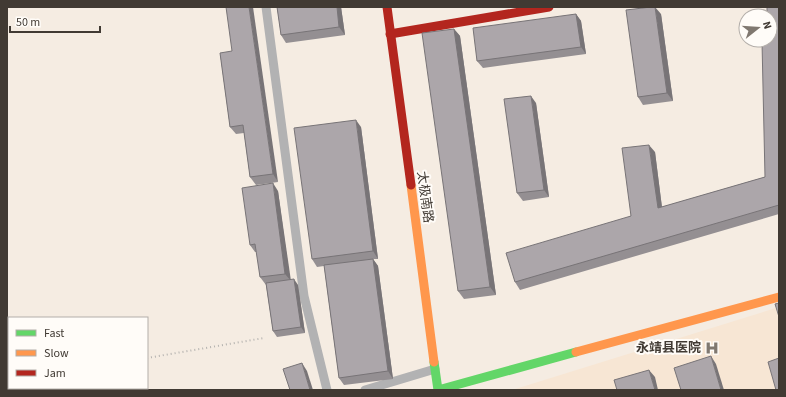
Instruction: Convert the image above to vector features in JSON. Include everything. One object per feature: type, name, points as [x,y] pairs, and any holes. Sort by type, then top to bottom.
[{"type":"street","points":[[266,7],[304,296],[327,390]]},
{"type":"street","name":"太极南路","points":[[387,7],[438,390]]},
{"type":"street","points":[[390,34],[549,7]]},
{"type":"street","points":[[438,390],[779,296]]},
{"type":"street","points":[[365,390],[435,369]]},
{"type":"path","points":[[148,358],[264,338]]},
{"type":"shaded area","name":"永靖县医院","points":[[779,307],[779,390],[512,390]]},
{"type":"building","points":[[226,7],[249,7],[273,174],[250,177],[243,125],[230,127],[220,53],[232,51]]},
{"type":"building","points":[[277,7],[337,7],[339,27],[281,35]]},
{"type":"building","points":[[655,7],[667,93],[638,97],[626,10]]},
{"type":"building","points":[[779,7],[779,205],[515,282],[506,253],[631,216],[622,148],[649,145],[658,208],[765,177],[762,48],[778,48],[778,8],[767,8]]},
{"type":"building","points":[[576,14],[581,47],[477,61],[473,28]]},
{"type":"building","points":[[454,29],[490,287],[458,291],[422,33]]},
{"type":"building","points":[[531,96],[544,190],[517,193],[504,99]]},
{"type":"building","points":[[356,120],[373,251],[312,259],[294,128]]},
{"type":"building","points":[[273,183],[285,274],[260,277],[255,244],[250,245],[242,188]]},
{"type":"building","points":[[373,259],[388,371],[339,378],[324,265]]},
{"type":"building","points":[[294,279],[301,327],[273,331],[266,283]]},
{"type":"building","points":[[779,303],[779,317],[775,304]]},
{"type":"building","points":[[711,356],[721,390],[681,390],[674,368]]},
{"type":"building","points":[[779,358],[779,390],[776,390],[768,362]]},
{"type":"building","points":[[302,363],[310,390],[290,390],[283,369]]},
{"type":"building","points":[[649,370],[655,390],[617,390],[614,380]]},
{"type":"traffic: fast","points":[[434,362],[438,390],[576,352]]},
{"type":"traffic: slow","points":[[411,185],[434,362]]},
{"type":"traffic: slow","points":[[576,352],[779,297]]},
{"type":"traffic: jam","points":[[387,7],[411,185]]},
{"type":"traffic: jam","points":[[390,34],[549,7]]},
{"type":"place","name":"永靖县医院","points":[[712,348]]}]
